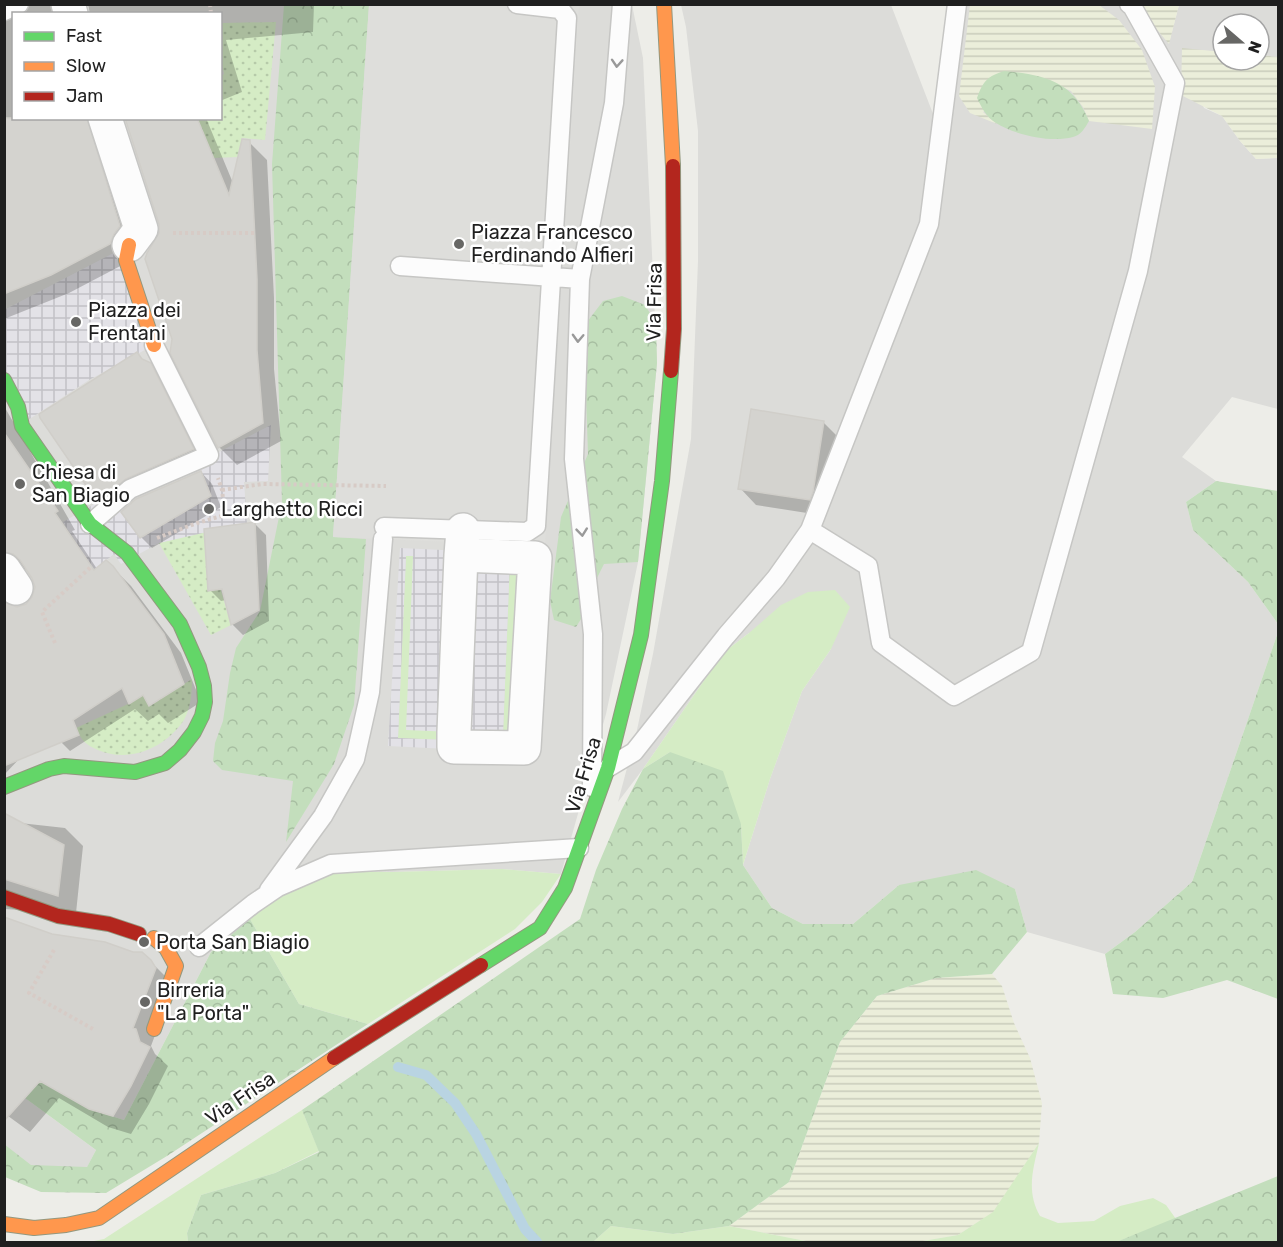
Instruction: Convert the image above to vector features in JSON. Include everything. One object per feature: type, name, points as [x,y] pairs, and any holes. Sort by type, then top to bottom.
[{"type":"street","name":"Via Frisa","points":[[4,1224],[34,1228],[66,1225],[99,1218],[326,1063],[540,928],[565,888],[608,768],[640,635],[662,481],[674,329],[673,172],[664,4]]},
{"type":"street","points":[[106,120],[141,229],[129,244],[126,260],[154,345]]},
{"type":"street","points":[[4,380],[18,407],[16,423],[90,524],[127,554],[180,624],[199,667],[205,702],[202,716],[194,732],[165,764],[135,772],[64,766],[49,769],[4,787]]},
{"type":"street","points":[[462,542],[535,558],[524,748],[454,747],[462,542]]},
{"type":"street","points":[[4,897],[58,916],[109,924],[139,934]]},
{"type":"street","points":[[154,938],[166,948],[176,966],[154,1029]]},
{"type":"lane","points":[[4,11],[19,4]]},
{"type":"lane","points":[[265,896],[323,816],[355,759],[370,692],[383,533],[462,542],[527,532],[536,525],[567,18],[560,9],[517,4]]},
{"type":"lane","points":[[592,814],[593,634],[574,459],[580,279],[614,104],[622,4]]},
{"type":"lane","points":[[608,768],[634,752],[726,636],[776,578],[810,530],[929,224],[957,4]]},
{"type":"lane","points":[[810,530],[868,566],[881,643],[954,696],[1031,652],[1138,271],[1175,83],[1129,4]]},
{"type":"lane","points":[[400,266],[580,279]]},
{"type":"lane","points":[[90,524],[130,489],[212,462],[154,345]]},
{"type":"lane","points":[[200,947],[278,886],[331,864],[579,849]]},
{"type":"path","points":[[129,244],[168,233],[256,233]]},
{"type":"path","points":[[127,554],[165,534],[225,515],[222,490],[212,462]]},
{"type":"path","points":[[222,490],[262,484],[386,486]]},
{"type":"path","points":[[55,643],[42,612],[66,590]]},
{"type":"path","points":[[72,918],[29,993],[93,1029]]},
{"type":"shaded area","points":[[5,5],[632,5],[643,58],[657,363],[638,562],[606,714],[561,874],[502,869],[332,871],[295,885],[211,952],[124,1120],[89,1109],[41,1081],[25,1098],[96,1150],[82,1177],[5,1166]]},
{"type":"shaded area","name":"Piazza Francesco Ferdinando Alfieri","points":[[369,5],[579,5],[545,546],[333,537]]},
{"type":"shaded area","points":[[681,5],[891,5],[935,119],[948,5],[1132,5],[1144,14],[1169,43],[1179,5],[1278,5],[1278,57],[1271,56],[1271,12],[1211,12],[1211,51],[1182,49],[1204,108],[1222,116],[1256,159],[1278,158],[1278,409],[1232,397],[1182,457],[1216,481],[1186,502],[1193,530],[1248,582],[1278,624],[1278,632],[1192,882],[1135,932],[1105,954],[1027,932],[1015,889],[899,885],[853,924],[803,924],[772,908],[743,865],[770,779],[802,691],[831,649],[749,633],[723,653],[618,802],[637,730],[653,654],[691,439],[698,261],[698,131],[686,27]]},
{"type":"shaded area","name":"Piazza dei Frentani","points":[[127,246],[154,345],[89,380],[28,420],[5,379],[4,310]]},
{"type":"shaded area","name":"Larghetto Ricci","points":[[271,425],[268,481],[244,482],[247,523],[159,543],[121,564],[114,554],[69,590],[52,565],[79,547],[63,522],[110,495],[140,538],[210,493],[198,463]]},
{"type":"shaded area","points":[[400,548],[544,555],[530,753],[388,746]],"holes":[[[406,556],[413,556],[406,730],[503,734],[510,559],[527,560],[519,743],[398,738]]]},
{"type":"green space","points":[[284,5],[369,5],[333,537],[366,539],[354,705],[334,764],[286,842],[293,781],[222,770],[213,761],[215,743],[223,721],[236,648],[260,611],[282,502],[272,164]]},
{"type":"green space","points":[[970,5],[1099,5],[1119,20],[1142,50],[1155,87],[1152,129],[1089,121],[1083,107],[1071,91],[1041,78],[983,112],[997,124],[970,113],[959,96]]},
{"type":"green space","points":[[1132,5],[1179,5],[1169,44],[1144,14]]},
{"type":"green space","points":[[276,22],[265,140],[242,138],[238,157],[212,158],[197,120],[222,120],[222,75],[224,74],[222,23]]},
{"type":"green space","points":[[1182,48],[1211,51],[1211,72],[1271,72],[1271,56],[1278,57],[1278,158],[1256,159],[1222,116],[1181,95]]},
{"type":"green space","points":[[1004,71],[1044,78],[1066,89],[1075,97],[1089,121],[1084,129],[1073,137],[1054,139],[1033,137],[1013,131],[993,121],[977,98],[987,80]]},
{"type":"green space","points":[[622,296],[645,305],[656,323],[657,363],[638,562],[604,564],[593,586],[586,611],[576,627],[554,620],[550,601],[561,517],[588,454],[585,367],[587,322],[603,301]]},
{"type":"green space","points":[[1216,481],[1278,491],[1278,624],[1248,582],[1193,530],[1186,502]]},
{"type":"green space","points":[[204,532],[231,625],[211,635],[159,543]]},
{"type":"green space","points":[[406,556],[413,556],[503,734],[510,559],[528,560],[519,743],[398,738]]},
{"type":"green space","points":[[835,590],[850,607],[831,649],[802,691],[770,779],[743,865],[741,824],[670,752],[643,769],[723,653],[781,605],[808,592]]},
{"type":"green space","points":[[1278,632],[1278,999],[1227,980],[1163,998],[1113,994],[1105,954],[1135,932],[1192,882]]},
{"type":"green space","points":[[192,679],[191,700],[184,720],[167,738],[146,750],[135,754],[110,754],[84,742],[76,728],[143,695],[149,706]]},
{"type":"green space","points":[[670,752],[723,771],[741,824],[743,865],[772,908],[803,924],[853,924],[899,885],[976,870],[1015,889],[1027,932],[992,974],[936,978],[877,996],[840,1042],[789,1182],[729,1226],[673,1234],[611,1226],[593,1242],[188,1242],[187,1233],[201,1195],[275,1173],[319,1152],[302,1110],[580,919],[596,870],[622,809],[643,769]]},
{"type":"green space","points":[[502,869],[561,874],[542,902],[515,929],[368,1024],[299,1004],[250,919],[295,885],[332,871]]},
{"type":"green space","points":[[250,919],[299,1004],[368,1024],[167,1156],[106,1193],[41,1192],[5,1177],[4,1144],[31,1165],[87,1167],[96,1150],[25,1098],[40,1081],[89,1109],[124,1120],[211,952]]},
{"type":"green space","points":[[992,974],[1002,986],[1014,1023],[1030,1058],[1042,1103],[1039,1143],[994,1212],[958,1235],[917,1242],[811,1242],[729,1226],[789,1182],[840,1042],[877,996],[936,978]]},
{"type":"green space","points":[[302,1110],[319,1151],[275,1173],[201,1195],[187,1233],[188,1242],[89,1242],[104,1239]]},
{"type":"green space","points":[[1039,1143],[1032,1189],[1040,1216],[1058,1223],[1094,1221],[1120,1206],[1153,1198],[1166,1205],[1176,1219],[1116,1242],[917,1242],[958,1235],[993,1212]]},
{"type":"green space","points":[[1278,1176],[1278,1242],[1116,1242]]},
{"type":"green space","points":[[611,1226],[673,1234],[729,1226],[811,1242],[593,1242]]},
{"type":"building","points":[[4,118],[12,118],[12,120],[88,120],[120,226],[110,244],[51,275],[4,294]]},
{"type":"building","points":[[126,120],[198,120],[229,195],[242,139],[250,140],[257,279],[257,350],[263,423],[218,448],[170,353],[172,339],[145,259],[159,233],[159,224]]},
{"type":"building","points":[[137,352],[142,359],[151,363],[194,449],[126,479],[107,494],[105,492],[94,497],[39,414]]},
{"type":"building","points":[[751,409],[824,421],[810,500],[738,489]]},
{"type":"building","points":[[5,434],[58,511],[55,513],[94,570],[106,560],[113,566],[164,634],[184,684],[149,706],[143,695],[129,704],[122,688],[73,720],[79,735],[4,766],[4,602],[17,607],[26,604],[32,597],[35,587],[20,560],[13,554],[4,552]]},
{"type":"building","points":[[201,471],[211,496],[140,538],[121,512],[136,499]]},
{"type":"building","points":[[255,522],[259,610],[231,625],[222,589],[208,591],[204,529]]},
{"type":"building","points":[[4,813],[64,845],[58,896],[4,879]]},
{"type":"building","points":[[4,917],[52,934],[105,942],[133,952],[142,952],[156,968],[133,1028],[136,1029],[140,1042],[150,1047],[113,1116],[89,1109],[40,1081],[4,1121]]},
{"type":"waterway","points":[[398,1067],[426,1075],[455,1103],[476,1134],[525,1229],[537,1242]]},
{"type":"traffic: fast","points":[[481,965],[540,928],[565,888],[608,768],[641,635],[662,481],[671,371]]},
{"type":"traffic: fast","points":[[4,380],[18,407],[22,426],[90,524],[127,553],[180,624],[199,667],[205,702],[202,716],[194,732],[180,750],[165,763],[135,772],[64,766],[49,769],[4,787]]},
{"type":"traffic: slow","points":[[664,4],[673,166]]},
{"type":"traffic: slow","points":[[129,245],[126,260],[154,345]]},
{"type":"traffic: slow","points":[[154,938],[166,948],[176,966],[154,1029]]},
{"type":"traffic: slow","points":[[4,1224],[34,1228],[66,1225],[99,1218],[334,1058]]},
{"type":"traffic: jam","points":[[671,371],[674,329],[673,166]]},
{"type":"traffic: jam","points":[[4,897],[58,916],[109,924],[139,934]]},
{"type":"traffic: jam","points":[[334,1058],[481,965]]},
{"type":"place","name":"Piazza Francesco Ferdinando Alfieri","points":[[459,244]]},
{"type":"place","name":"Piazza dei Frentani","points":[[76,322]]},
{"type":"place","name":"Chiesa di San Biagio","points":[[20,484]]},
{"type":"place","name":"Larghetto Ricci","points":[[209,509]]},
{"type":"place","name":"Porta San Biagio","points":[[144,942]]},
{"type":"place","name":"Birreria \"La Porta\"","points":[[145,1002]]}]
